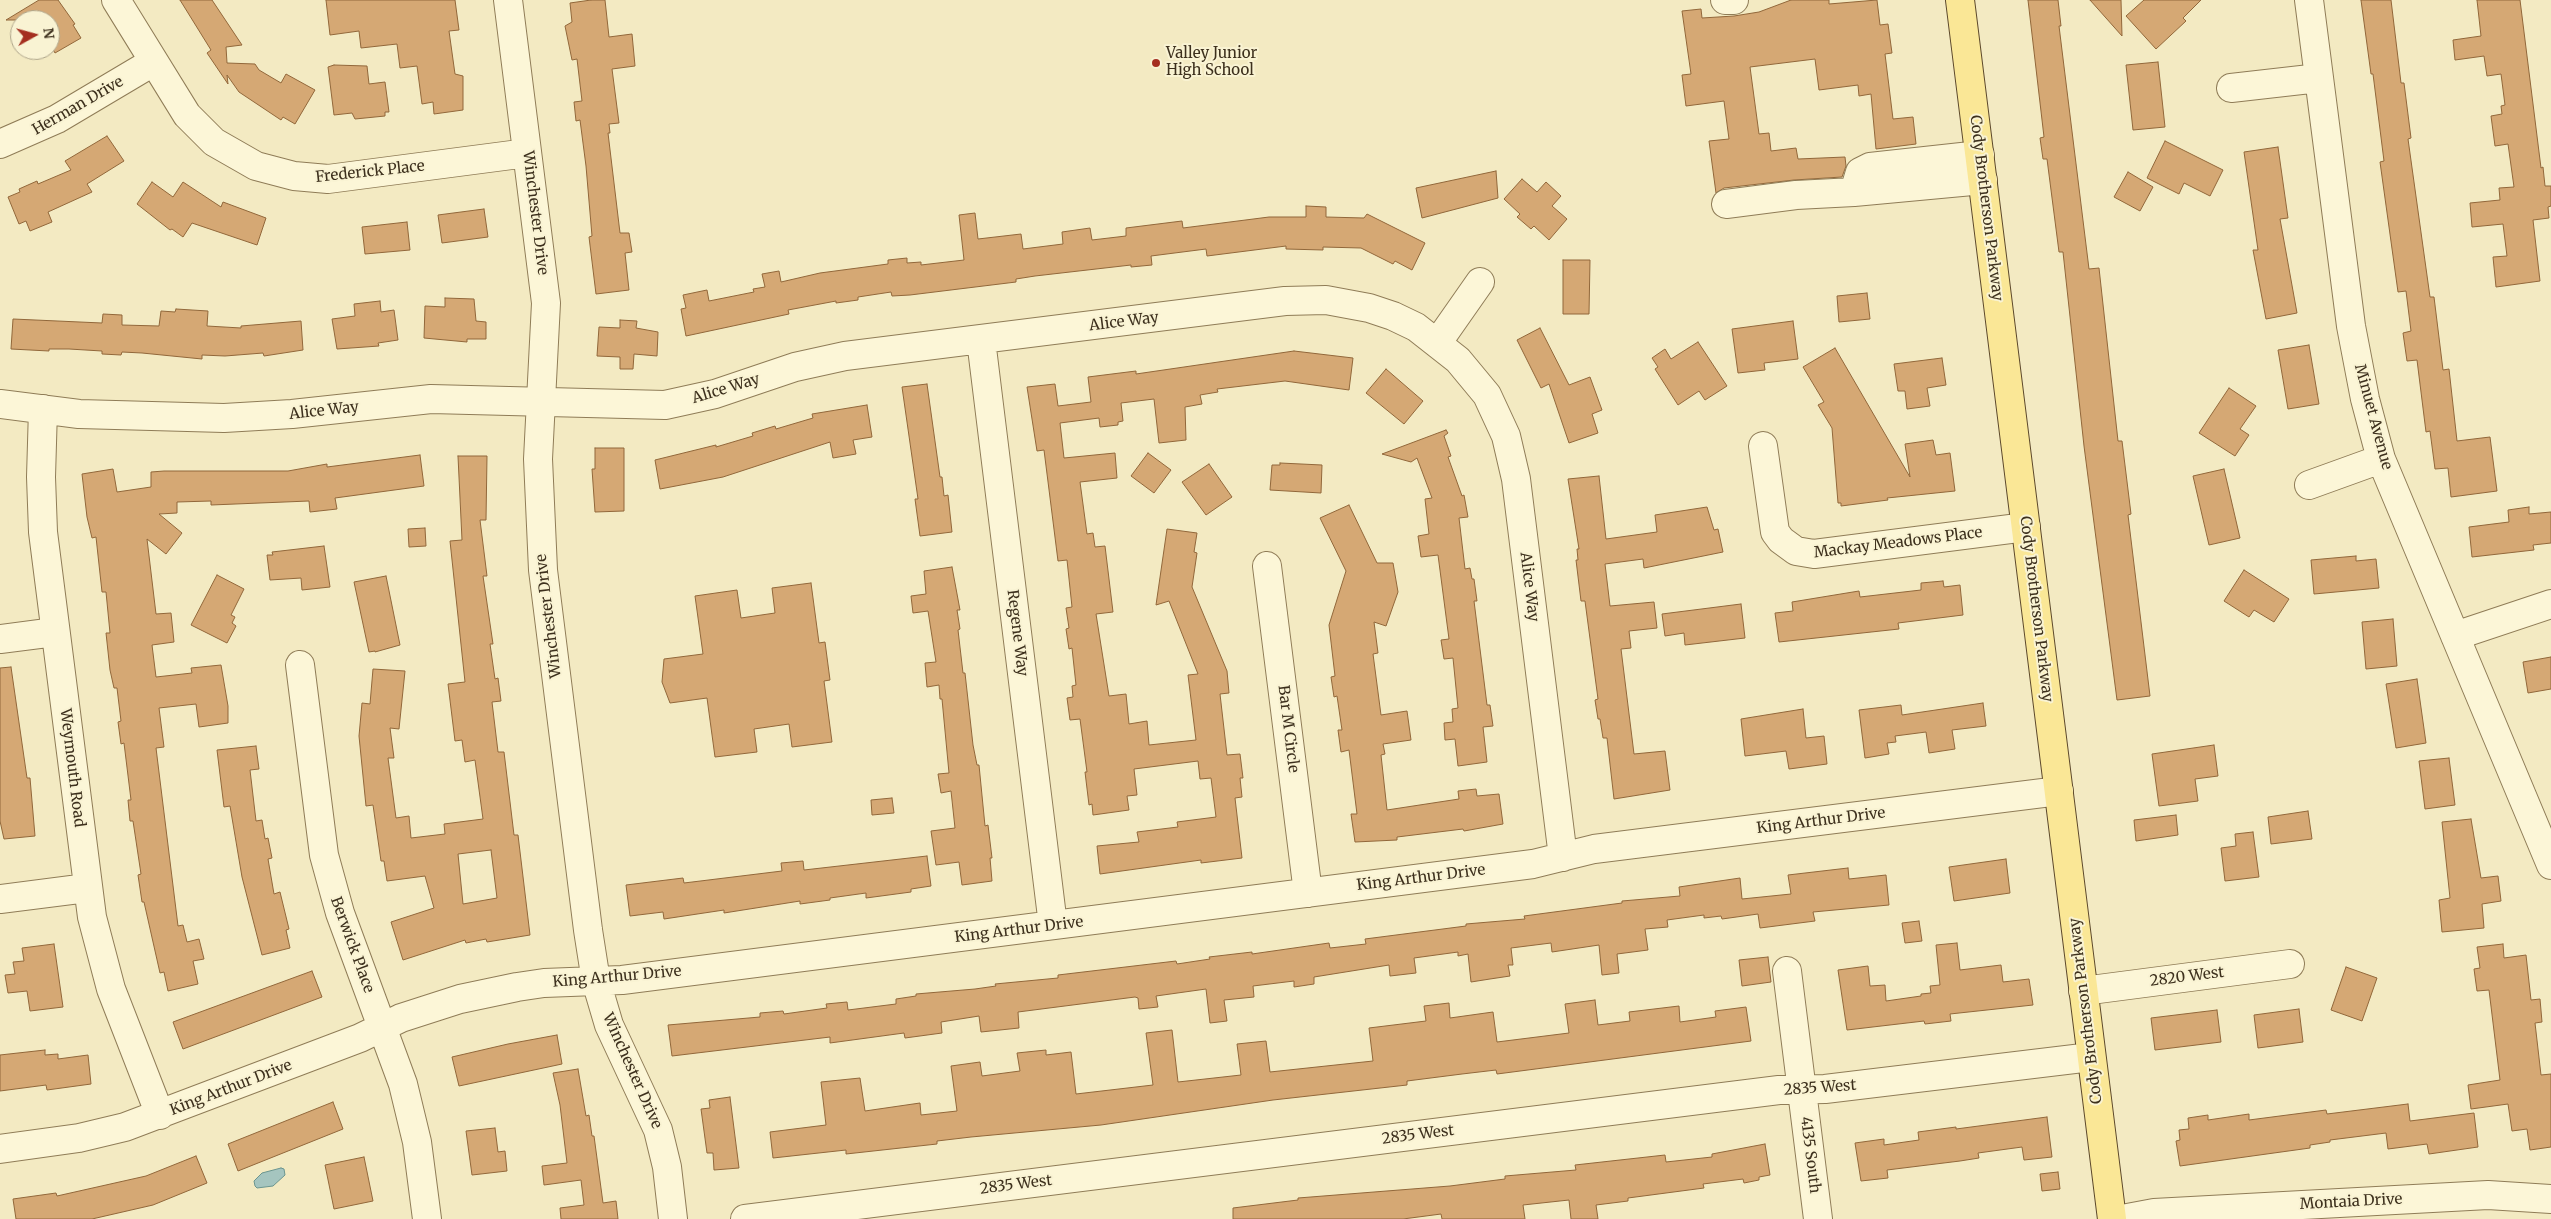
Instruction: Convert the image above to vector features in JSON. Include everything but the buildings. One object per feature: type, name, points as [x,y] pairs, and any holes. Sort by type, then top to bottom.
[{"type":"main road","name":"Cody Brotherson Parkway","points":[[1960,0],[2112,1219]]},
{"type":"street","name":"Frederick Place","points":[[116,0],[182,107],[208,135],[229,152],[256,166],[312,179],[328,179],[527,153]]},
{"type":"street","name":"Winchester Drive","points":[[508,0],[546,303],[539,400],[538,496],[543,570],[588,930],[596,981],[616,1041],[658,1130],[667,1167],[672,1219]]},
{"type":"street","points":[[1725,0],[1734,0]]},
{"type":"street","name":"Minuet Avenue","points":[[2309,0],[2351,326],[2365,399],[2381,458],[2551,865]]},
{"type":"street","name":"Herman Drive","points":[[0,144],[20,138],[58,119],[153,62]]},
{"type":"street","points":[[2231,88],[2319,78]]},
{"type":"street","points":[[1726,204],[1796,195],[1854,192],[1860,172],[1870,167],[1981,168]]},
{"type":"street","points":[[1438,342],[1480,282]]},
{"type":"street","name":"Alice Way","points":[[0,404],[79,414],[224,418],[292,414],[431,399],[539,400],[634,406],[665,405],[715,394],[821,361],[1305,300],[1340,302],[1369,308],[1416,327],[1438,342],[1473,376],[1487,395],[1500,422],[1512,457],[1563,856]]},
{"type":"street","name":"Regene Way","points":[[981,340],[1053,925]]},
{"type":"street","name":"Weymouth Road","points":[[43,409],[41,505],[87,888],[97,941],[111,989],[160,1115]]},
{"type":"street","name":"Mackay Meadows Place","points":[[1763,446],[1776,532],[1788,547],[1804,554],[2026,527]]},
{"type":"street","points":[[2309,485],[2381,458]]},
{"type":"street","name":"Bar M Circle","points":[[1267,566],[1308,893]]},
{"type":"street","points":[[2455,636],[2551,604]]},
{"type":"street","points":[[0,639],[55,632]]},
{"type":"street","name":"Berwick Place","points":[[300,665],[320,835],[328,874],[340,913],[409,1104],[428,1219]]},
{"type":"street","name":"King Arthur Drive","points":[[0,1149],[95,1135],[160,1115],[360,1038],[425,1009],[489,992],[544,983],[622,980],[1308,893],[1533,864],[1594,849],[2059,791]]},
{"type":"street","points":[[0,899],[87,888]]},
{"type":"street","name":"2820 West","points":[[2083,991],[2290,964]]},
{"type":"street","name":"4135 South","points":[[1787,971],[1818,1219]]},
{"type":"street","name":"2835 West","points":[[745,1219],[1759,1093],[1825,1089],[2091,1057]]},
{"type":"street","name":"Montaia Drive","points":[[2122,1219],[2154,1213],[2488,1195],[2551,1198]]},
{"type":"water","points":[[281,1168],[284,1169],[285,1175],[273,1186],[257,1188],[255,1186],[254,1181],[262,1173]]},
{"type":"place","name":"Valley Junior High School","points":[[1156,63]]}]
